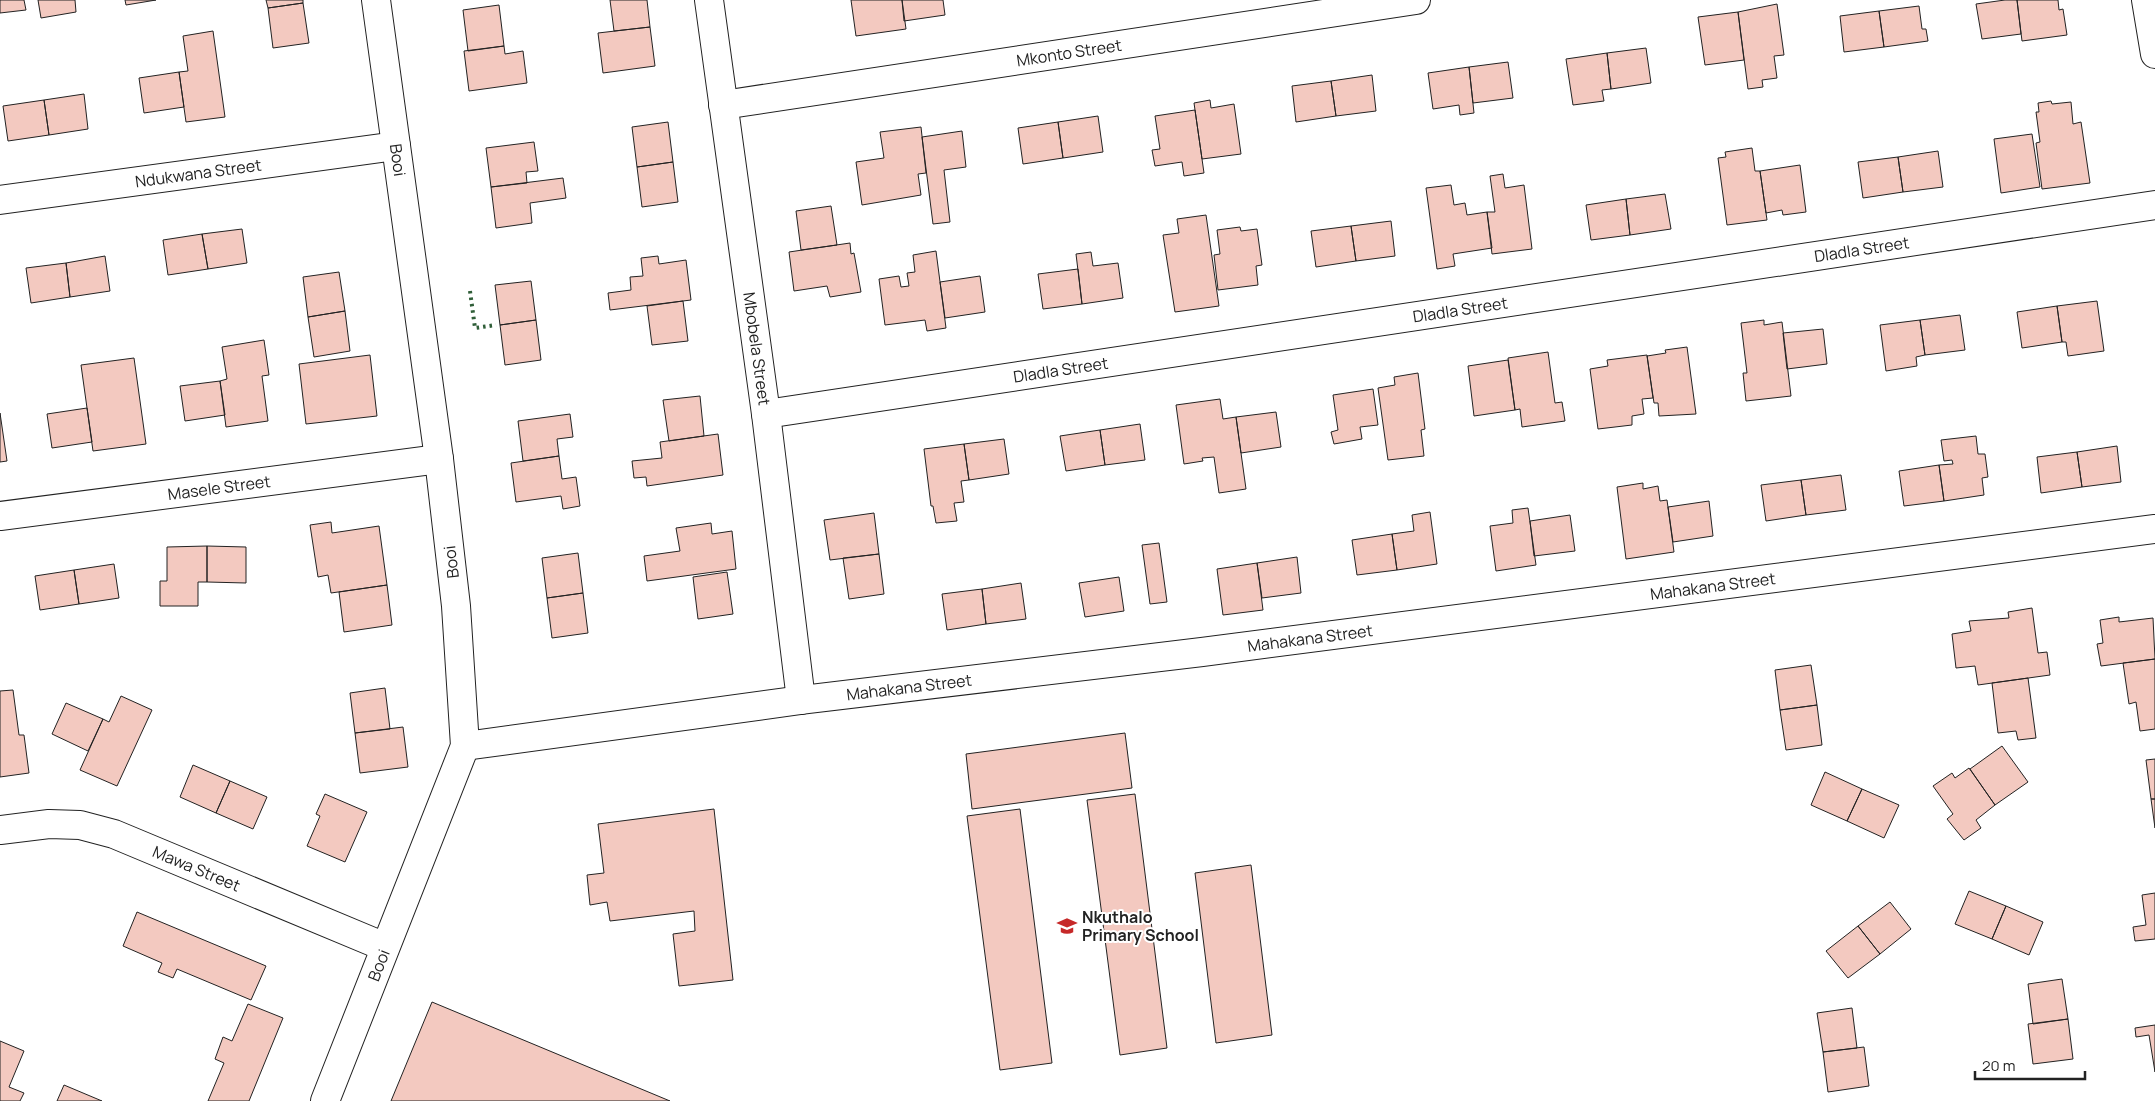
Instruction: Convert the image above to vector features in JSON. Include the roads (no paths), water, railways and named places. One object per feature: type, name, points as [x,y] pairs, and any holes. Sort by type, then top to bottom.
[{"type":"street","name":"Booi","points":[[325,1101],[465,746],[456,606],[439,459],[376,0]]},
{"type":"street","name":"Mbobela Street","points":[[709,0],[766,414],[801,700]]},
{"type":"street","name":"Mkonto Street","points":[[723,105],[1416,0]]},
{"type":"street","points":[[2146,0],[2155,54]]},
{"type":"street","name":"Ndukwana Street","points":[[0,200],[396,146]]},
{"type":"street","name":"Dladla Street","points":[[766,414],[2155,206]]},
{"type":"street","name":"Masele Street","points":[[0,516],[439,459]]},
{"type":"street","name":"Mahakana Street","points":[[465,746],[801,700],[1193,653],[2155,529]]},
{"type":"street","name":"Mawa Street","points":[[0,830],[48,824],[80,825],[114,834],[385,947]]},
{"type":"place","name":"Nkuthalo Primary School","points":[[1067,926]]}]
